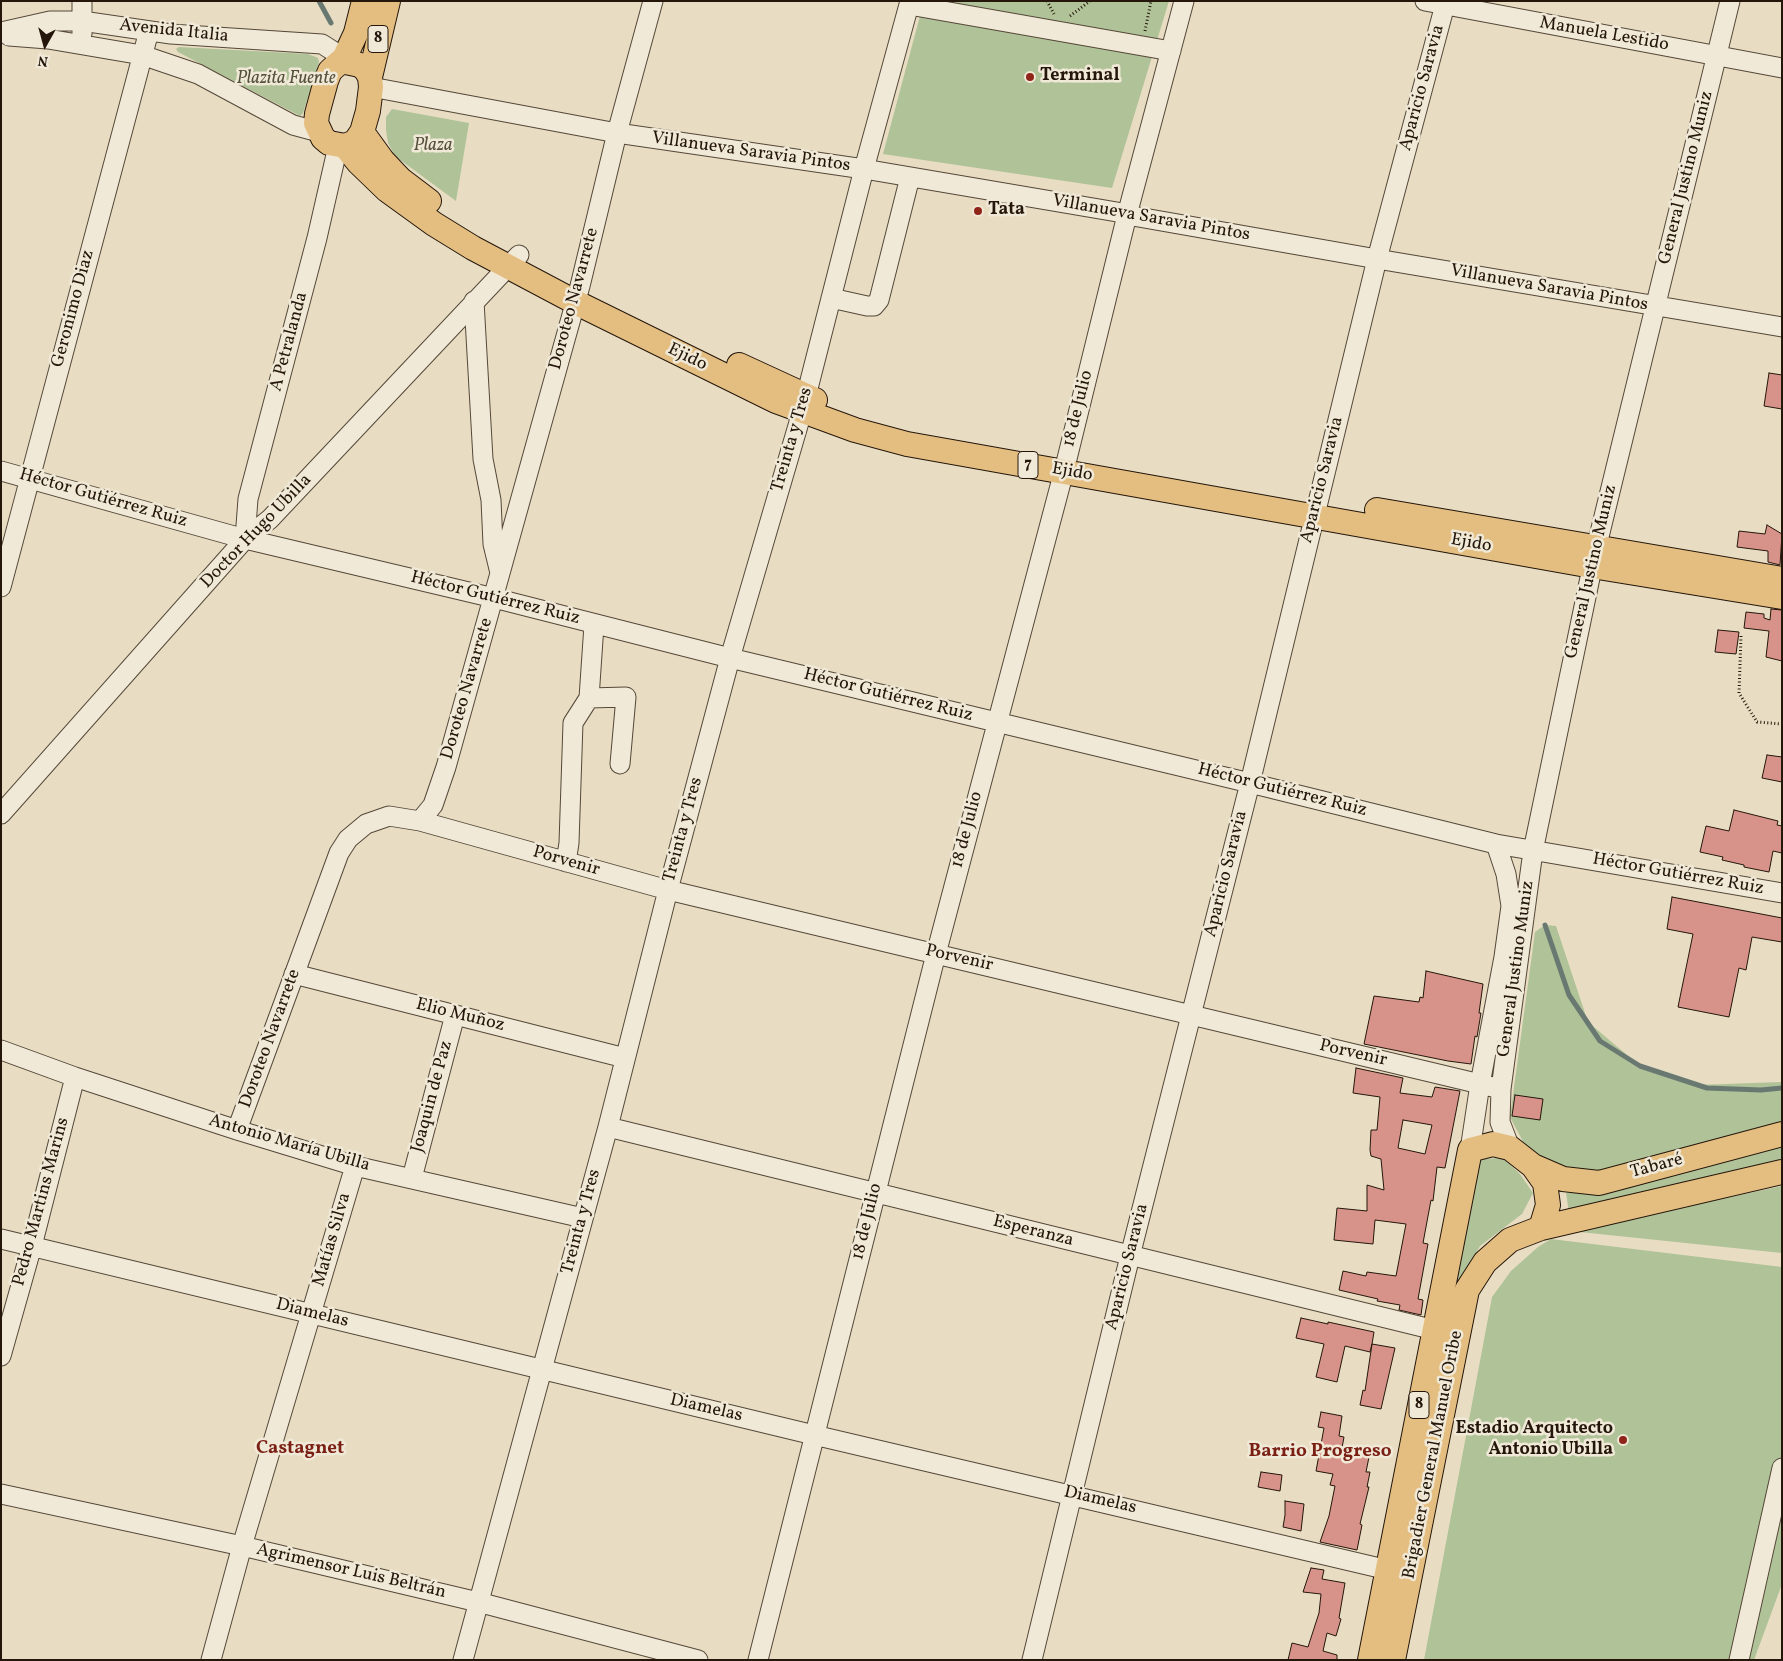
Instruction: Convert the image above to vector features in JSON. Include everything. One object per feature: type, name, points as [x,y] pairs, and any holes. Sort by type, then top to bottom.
[{"type":"main road","name":"8","points":[[342,61],[356,33],[364,1]]},
{"type":"main road","name":"8","points":[[371,82],[388,1]]},
{"type":"main road","points":[[342,61],[360,65],[366,70],[371,82],[368,111],[341,139],[316,123],[330,71],[342,61]]},
{"type":"main road","name":"Ejido","points":[[341,139],[383,161],[400,178],[424,197],[513,261],[578,294],[666,330],[804,404],[883,424],[1065,464],[1594,557],[1782,597]]},
{"type":"main road","name":"Ejido","points":[[1594,557],[1782,579]]},
{"type":"main road","name":"Tabaré","points":[[1533,1166],[1563,1179],[1599,1183],[1782,1134]]},
{"type":"main road","points":[[1470,1150],[1493,1144],[1510,1148],[1533,1166],[1545,1183],[1548,1205],[1541,1228]]},
{"type":"main road","name":"Brigadier General Manuel Oribe","points":[[1386,1658],[1387,1570],[1470,1150]]},
{"type":"main road","name":"Tabaré","points":[[1541,1228],[1782,1172]]},
{"type":"main road","name":"Brigadier General Manuel Oribe","points":[[1386,1658],[1411,1574],[1467,1290],[1485,1262],[1510,1240],[1541,1228]]},
{"type":"street","points":[[82,1],[83,45]]},
{"type":"street","name":"Doroteo Navarrete","points":[[237,1130],[339,854],[348,838],[366,824],[389,816],[420,821],[433,805],[446,767],[494,598],[578,294],[616,133],[653,1]]},
{"type":"street","name":"18 de Julio","points":[[758,1660],[936,954],[1184,1]]},
{"type":"street","name":"Manuela Lestido","points":[[1426,1],[1446,3],[1782,68]]},
{"type":"street","name":"General Justino Muniz","points":[[1510,1148],[1500,1122],[1500,1089],[1533,851],[1594,557],[1730,1]]},
{"type":"street","points":[[909,3],[1170,51]]},
{"type":"street","name":"Treinta y Tres","points":[[463,1660],[608,1127],[668,890],[730,658],[804,404],[909,3]]},
{"type":"street","name":"Aparicio Saravia","points":[[1032,1660],[1130,1256],[1250,783],[1377,259],[1446,3]]},
{"type":"street","name":"Avenida Italia","points":[[1,34],[50,21],[82,21],[180,34],[322,44],[333,51],[342,61]]},
{"type":"street","name":"Geronimo Diaz","points":[[1,587],[142,55],[150,31]]},
{"type":"street","name":"Avenida Italia","points":[[1,34],[48,39],[142,55],[198,74],[293,125],[341,139]]},
{"type":"street","name":"Villanueva Saravia Pintos","points":[[371,82],[616,133],[910,177],[1655,307],[1782,327]]},
{"type":"street","name":"A Petralanda","points":[[245,538],[248,499],[317,238],[341,139]]},
{"type":"street","points":[[831,298],[867,306],[874,306],[879,300],[910,177]]},
{"type":"street","name":"Doctor Hugo Ubilla","points":[[1,814],[245,538],[270,519],[513,261]]},
{"type":"street","points":[[474,302],[483,459],[491,500],[493,544],[500,574]]},
{"type":"street","name":"Héctor Gutiérrez Ruiz","points":[[1,471],[245,538],[494,598],[594,625],[1496,844],[1782,893]]},
{"type":"street","points":[[566,862],[569,843],[573,723],[588,698],[594,625]]},
{"type":"street","points":[[588,698],[626,698],[620,764]]},
{"type":"street","name":"Porvenir","points":[[420,821],[668,890],[1500,1089]]},
{"type":"street","name":"General Justino Muniz","points":[[1470,1150],[1511,906],[1506,874],[1496,844]]},
{"type":"street","name":"Elio Muñoz","points":[[294,974],[625,1058]]},
{"type":"street","name":"Joaquin de Paz","points":[[412,1178],[455,1015]]},
{"type":"street","name":"Antonio María Ubilla","points":[[1,1050],[75,1077],[355,1166],[583,1218]]},
{"type":"street","name":"Pedro Martins Marins","points":[[1,1356],[32,1246],[75,1077]]},
{"type":"street","name":"Esperanza","points":[[608,1127],[1457,1335]]},
{"type":"street","name":"Matías Silva","points":[[211,1660],[242,1546],[355,1166]]},
{"type":"street","name":"Diamelas","points":[[1,1239],[814,1435],[1387,1570],[1411,1574]]},
{"type":"street","points":[[1739,1660],[1782,1468]]},
{"type":"street","name":"Agrimensor Luis Beltrán","points":[[1,1494],[242,1546],[478,1602],[698,1660]]},
{"type":"path","points":[[1068,18],[1090,1]]},
{"type":"path","points":[[1142,46],[1151,1]]},
{"type":"path","points":[[1741,636],[1739,693],[1757,722],[1782,724]]},
{"type":"green space","points":[[924,1],[1169,1],[1112,188],[883,154]]},
{"type":"green space","name":"Plazita Fuente","points":[[179,47],[308,54],[318,58],[319,62],[303,113],[300,116],[178,52],[176,49]]},
{"type":"green space","name":"Plaza","points":[[392,109],[469,123],[456,201],[395,156],[388,143],[386,130],[386,117]]},
{"type":"green space","points":[[1545,925],[1556,926],[1588,1022],[1640,1066],[1696,1085],[1782,1082],[1782,1124],[1607,1172],[1573,1170],[1528,1151],[1510,1117],[1535,932]]},
{"type":"green space","points":[[1782,1144],[1782,1162],[1569,1213],[1566,1193],[1718,1161]]},
{"type":"green space","points":[[1503,1158],[1520,1174],[1533,1193],[1522,1214],[1480,1246],[1449,1300],[1479,1159]]},
{"type":"green space","points":[[1782,1186],[1782,1253],[1570,1231]]},
{"type":"green space","name":"Estadio Arquitecto Antonio Ubilla","points":[[1551,1239],[1782,1267],[1782,1584],[1754,1660],[1424,1660],[1492,1297],[1511,1271],[1538,1247]]},
{"type":"building","points":[[1769,373],[1782,375],[1782,409],[1764,406]]},
{"type":"building","points":[[1767,525],[1782,534],[1780,565],[1768,562],[1768,551],[1737,547],[1739,531],[1765,534]]},
{"type":"building","points":[[1771,609],[1782,610],[1782,661],[1766,657],[1769,631],[1744,628],[1746,612],[1764,614],[1764,618],[1770,620]]},
{"type":"building","points":[[1718,630],[1739,632],[1736,654],[1715,652]]},
{"type":"building","points":[[1767,755],[1782,757],[1782,782],[1762,778]]},
{"type":"building","points":[[1734,810],[1778,821],[1777,825],[1782,826],[1782,853],[1773,851],[1769,872],[1744,867],[1744,865],[1722,860],[1723,857],[1700,852],[1706,826],[1729,831]]},
{"type":"building","points":[[1672,897],[1782,918],[1782,942],[1752,937],[1746,970],[1739,968],[1729,1017],[1678,1007],[1693,934],[1667,929]]},
{"type":"building","points":[[1426,971],[1483,984],[1479,1013],[1481,1013],[1471,1064],[1364,1044],[1374,996],[1419,1002],[1420,997],[1423,998]]},
{"type":"building","points":[[1356,1068],[1403,1078],[1400,1093],[1432,1097],[1435,1087],[1460,1091],[1445,1168],[1437,1167],[1433,1201],[1431,1200],[1423,1243],[1428,1244],[1418,1299],[1423,1300],[1421,1315],[1399,1310],[1400,1305],[1377,1301],[1378,1299],[1339,1290],[1343,1271],[1366,1276],[1367,1272],[1396,1276],[1406,1224],[1375,1220],[1373,1244],[1334,1240],[1337,1208],[1367,1211],[1367,1185],[1384,1190],[1381,1159],[1371,1156],[1370,1150],[1371,1130],[1377,1130],[1380,1097],[1353,1093]],"holes":[[[1403,1120],[1432,1125],[1425,1154],[1398,1148]]]},
{"type":"building","points":[[1515,1095],[1543,1099],[1540,1120],[1512,1116]]},
{"type":"building","points":[[1301,1318],[1374,1332],[1370,1352],[1345,1346],[1337,1382],[1316,1377],[1324,1344],[1296,1338]]},
{"type":"building","points":[[1372,1344],[1395,1348],[1381,1409],[1360,1405],[1363,1390],[1365,1391]]},
{"type":"building","points":[[1321,1412],[1342,1416],[1339,1436],[1344,1437],[1342,1448],[1370,1452],[1366,1472],[1370,1472],[1367,1487],[1369,1487],[1360,1524],[1362,1525],[1357,1550],[1320,1542],[1329,1516],[1335,1486],[1330,1485],[1333,1474],[1316,1471],[1324,1428],[1318,1427]]},
{"type":"building","points":[[1261,1472],[1282,1475],[1280,1491],[1258,1487]]},
{"type":"building","points":[[1285,1501],[1304,1504],[1301,1531],[1283,1527]]},
{"type":"building","points":[[1311,1568],[1324,1570],[1322,1579],[1345,1583],[1339,1618],[1341,1619],[1336,1636],[1327,1633],[1323,1651],[1337,1655],[1337,1660],[1288,1660],[1292,1643],[1308,1647],[1319,1613],[1321,1594],[1303,1592]]},
{"type":"waterway","points":[[319,1],[331,23]]},
{"type":"waterway","points":[[1545,925],[1569,995],[1600,1041],[1640,1066],[1707,1088],[1761,1090],[1782,1088]]},
{"type":"place","name":"Terminal","points":[[1030,77]]},
{"type":"place","name":"Tata","points":[[978,211]]},
{"type":"place","name":"Estadio Arquitecto Antonio Ubilla","points":[[1623,1440]]},
{"type":"district","name":"Castagnet","points":[[300,1450]]},
{"type":"district","name":"Barrio Progreso","points":[[1320,1453]]}]
